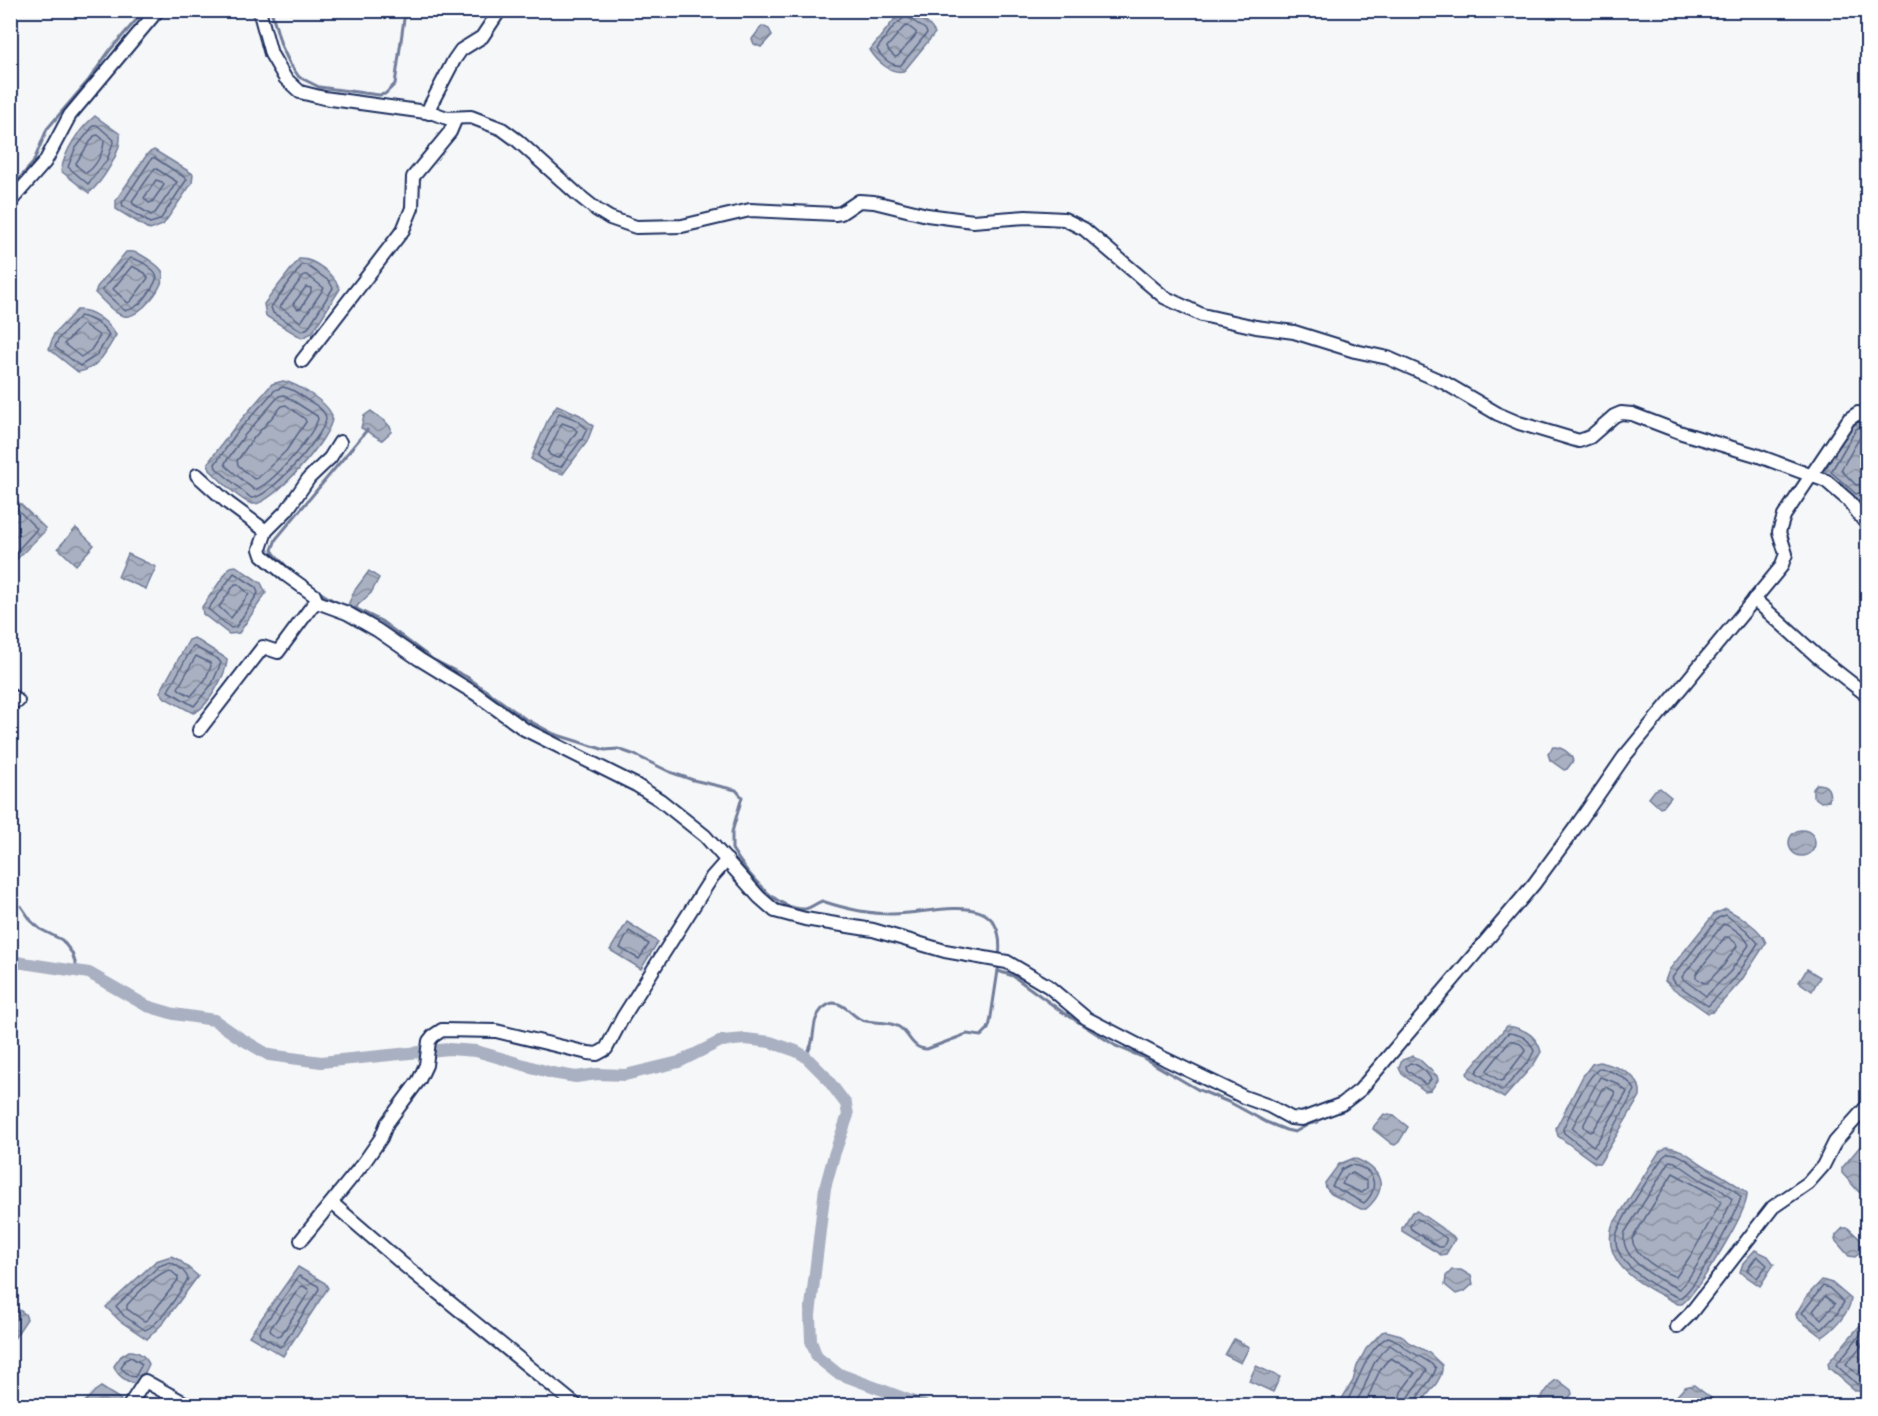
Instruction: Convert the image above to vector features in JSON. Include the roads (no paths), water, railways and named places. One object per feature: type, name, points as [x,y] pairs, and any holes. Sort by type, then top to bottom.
[{"type":"street","points":[[10,202],[45,162],[70,115],[158,10]]},
{"type":"street","points":[[260,10],[270,54],[285,78],[300,92],[324,98],[456,118],[471,117],[502,129],[597,210],[610,218],[636,227],[682,226],[750,210],[835,214],[841,213],[859,201],[874,202],[927,215],[973,221],[1026,217],[1064,219],[1084,229],[1164,297],[1202,315],[1247,326],[1302,334],[1355,351],[1388,358],[1446,383],[1498,414],[1532,428],[1584,441],[1614,416],[1621,413],[1632,414],[1826,481],[1848,500],[1868,526]]},
{"type":"street","points":[[429,113],[430,106],[454,60],[461,50],[482,37],[500,10]]},
{"type":"street","points":[[302,362],[402,230],[412,208],[413,177],[450,132],[456,118]]},
{"type":"street","points":[[340,442],[330,459],[309,478],[287,510],[266,531],[260,549],[262,555],[286,576],[314,595],[317,602],[347,613],[377,630],[476,694],[524,729],[636,784],[705,836],[759,897],[775,911],[784,915],[873,930],[945,951],[999,961],[1048,986],[1086,1018],[1194,1074],[1269,1106],[1291,1118],[1302,1119],[1342,1104],[1360,1090],[1534,884],[1624,757],[1785,560],[1786,554],[1779,532],[1790,505],[1849,418],[1858,413],[1868,417]]},
{"type":"street","points":[[197,475],[228,503],[266,531]]},
{"type":"street","points":[[1754,599],[1818,657],[1868,696]]},
{"type":"street","points":[[199,730],[263,647],[278,652],[317,602]]},
{"type":"street","points":[[301,1240],[381,1138],[387,1123],[419,1080],[426,1065],[429,1041],[433,1036],[442,1030],[496,1031],[588,1053],[597,1054],[606,1049],[623,1017],[717,870],[727,860]]},
{"type":"street","points":[[1677,1327],[1690,1314],[1773,1207],[1808,1183],[1823,1166],[1835,1142],[1868,1105]]},
{"type":"street","points":[[332,1203],[577,1406]]},
{"type":"street","points":[[129,1406],[145,1381],[190,1406]]},
{"type":"water","points":[[901,11],[911,12],[929,25],[935,33],[904,71],[894,71],[884,66],[870,50]]},
{"type":"water","points":[[762,26],[769,29],[772,35],[761,47],[754,44],[752,39]]},
{"type":"water","points":[[95,116],[120,134],[120,141],[110,166],[100,182],[89,193],[61,171],[73,141]]},
{"type":"water","points":[[154,150],[193,174],[192,183],[163,225],[150,230],[116,209],[116,200],[148,153]]},
{"type":"water","points":[[126,252],[137,253],[148,259],[161,269],[163,277],[151,300],[130,316],[120,315],[95,293],[97,287]]},
{"type":"water","points":[[299,259],[311,261],[323,268],[340,289],[312,333],[302,338],[266,316],[264,304]]},
{"type":"water","points":[[77,310],[100,317],[116,335],[96,363],[78,372],[49,349],[54,334]]},
{"type":"water","points":[[283,381],[304,390],[320,401],[330,412],[332,418],[322,440],[286,483],[262,502],[248,503],[210,470],[208,463],[234,428],[272,384]]},
{"type":"water","points":[[557,405],[580,415],[593,426],[587,442],[563,474],[547,469],[531,459],[549,417]]},
{"type":"water","points":[[371,411],[391,428],[391,432],[382,440],[361,428],[364,416]]},
{"type":"water","points":[[1861,421],[1867,424],[1867,494],[1857,502],[1825,475],[1825,470],[1851,425]]},
{"type":"water","points":[[10,494],[45,528],[45,531],[16,560],[11,559]]},
{"type":"water","points":[[76,528],[94,545],[76,565],[58,548]]},
{"type":"water","points":[[128,554],[156,567],[146,589],[118,577]]},
{"type":"water","points":[[236,566],[261,583],[266,593],[239,633],[229,634],[203,614],[202,607],[230,567]]},
{"type":"water","points":[[369,571],[379,578],[371,593],[358,605],[356,610],[347,607],[355,590]]},
{"type":"water","points":[[194,638],[227,659],[224,673],[210,698],[193,713],[165,698],[160,692],[189,640]]},
{"type":"water","points":[[1553,747],[1562,749],[1570,755],[1573,761],[1567,769],[1564,770],[1550,760],[1548,754]]},
{"type":"water","points":[[1817,784],[1824,785],[1828,789],[1829,801],[1821,802],[1813,796],[1813,789]]},
{"type":"water","points":[[1660,788],[1671,797],[1660,808],[1649,798],[1655,790]]},
{"type":"water","points":[[1802,830],[1811,834],[1815,843],[1811,852],[1802,856],[1793,852],[1789,843],[1793,834]]},
{"type":"water","points":[[1726,909],[1755,927],[1766,943],[1741,981],[1713,1012],[1708,1013],[1665,981],[1669,970],[1714,914]]},
{"type":"water","points":[[627,922],[658,942],[641,969],[610,950]]},
{"type":"water","points":[[1807,969],[1820,977],[1812,991],[1799,982]]},
{"type":"water","points":[[1507,1026],[1528,1033],[1536,1041],[1541,1052],[1534,1064],[1504,1098],[1469,1077],[1467,1073]]},
{"type":"water","points":[[1413,1056],[1437,1076],[1438,1080],[1431,1090],[1425,1091],[1402,1074],[1399,1068],[1402,1060]]},
{"type":"water","points":[[1600,1062],[1620,1069],[1633,1077],[1640,1089],[1640,1096],[1600,1163],[1595,1163],[1558,1136],[1556,1128],[1583,1076],[1592,1064]]},
{"type":"water","points":[[1384,1114],[1394,1116],[1408,1127],[1395,1145],[1373,1129]]},
{"type":"water","points":[[1867,1138],[1867,1194],[1859,1192],[1842,1173],[1842,1168]]},
{"type":"water","points":[[1667,1147],[1684,1152],[1747,1193],[1740,1216],[1721,1251],[1699,1284],[1682,1304],[1653,1291],[1630,1275],[1613,1254],[1610,1241],[1612,1226],[1659,1152]]},
{"type":"water","points":[[1354,1158],[1364,1162],[1380,1180],[1378,1194],[1366,1209],[1361,1209],[1331,1194],[1326,1188],[1325,1183],[1339,1164]]},
{"type":"water","points":[[1417,1211],[1453,1236],[1455,1239],[1446,1254],[1441,1255],[1402,1231],[1412,1212]]},
{"type":"water","points":[[1843,1228],[1848,1228],[1865,1244],[1862,1251],[1855,1257],[1849,1256],[1835,1240],[1836,1235]]},
{"type":"water","points":[[1755,1250],[1768,1256],[1774,1264],[1760,1286],[1740,1272],[1743,1263]]},
{"type":"water","points":[[171,1256],[198,1276],[164,1322],[147,1339],[120,1321],[106,1307],[156,1261]]},
{"type":"water","points":[[298,1267],[325,1283],[328,1288],[283,1356],[249,1336]]},
{"type":"water","points":[[1452,1270],[1461,1270],[1471,1276],[1473,1284],[1465,1291],[1456,1294],[1445,1285],[1446,1276]]},
{"type":"water","points":[[1822,1280],[1832,1283],[1851,1299],[1848,1310],[1840,1321],[1822,1337],[1797,1318],[1796,1314],[1806,1297]]},
{"type":"water","points":[[11,1304],[25,1314],[27,1319],[11,1343]]},
{"type":"water","points":[[1862,1323],[1867,1323],[1867,1384],[1863,1391],[1856,1391],[1829,1368],[1828,1363]]},
{"type":"water","points":[[1382,1332],[1401,1335],[1408,1342],[1428,1352],[1442,1365],[1438,1381],[1419,1405],[1338,1405],[1353,1381],[1357,1366],[1366,1349]]},
{"type":"water","points":[[1234,1339],[1249,1347],[1241,1363],[1225,1355]]},
{"type":"water","points":[[129,1351],[141,1354],[149,1364],[141,1381],[135,1384],[122,1378],[114,1366],[121,1356]]},
{"type":"water","points":[[1256,1366],[1280,1377],[1273,1392],[1249,1381]]},
{"type":"water","points":[[1558,1380],[1571,1390],[1572,1394],[1563,1405],[1537,1405],[1554,1381]]},
{"type":"water","points":[[1694,1385],[1712,1399],[1714,1405],[1671,1405],[1685,1387]]},
{"type":"water","points":[[101,1387],[120,1399],[122,1405],[82,1405]]},
{"type":"waterway","points":[[10,189],[33,163],[47,129],[145,10]]},
{"type":"waterway","points":[[271,10],[281,45],[299,77],[319,87],[379,95],[385,94],[395,84],[407,10]]},
{"type":"waterway","points":[[349,606],[319,592],[277,557],[272,550],[276,539],[367,430]]},
{"type":"waterway","points":[[355,608],[381,621],[432,659],[467,677],[524,718],[554,734],[605,750],[618,749],[693,780],[736,790],[742,797],[732,832],[732,849],[762,888],[783,903],[794,908],[805,909],[822,901],[883,914],[946,909],[980,912],[992,920],[999,935],[999,958]]},
{"type":"waterway","points":[[21,906],[40,929],[62,940],[72,953],[78,971]]},
{"type":"waterway","points":[[10,961],[89,973],[147,1006],[174,1014],[214,1020],[269,1055],[321,1062],[449,1049],[476,1051],[552,1073],[576,1077],[597,1074],[625,1075],[679,1062],[721,1041],[746,1039],[770,1042],[796,1051],[805,1056],[825,1076],[846,1104],[848,1115],[825,1188],[810,1315],[811,1341],[817,1357],[837,1373],[925,1406]]},
{"type":"waterway","points":[[805,1056],[811,1044],[818,1014],[832,1003],[842,1006],[862,1020],[899,1027],[917,1047],[927,1049],[967,1034],[981,1036],[990,1023],[999,964]]},
{"type":"waterway","points":[[998,971],[1013,976],[1061,1011],[1116,1046],[1140,1056],[1197,1089],[1231,1103],[1266,1122],[1295,1132],[1318,1122]]}]
